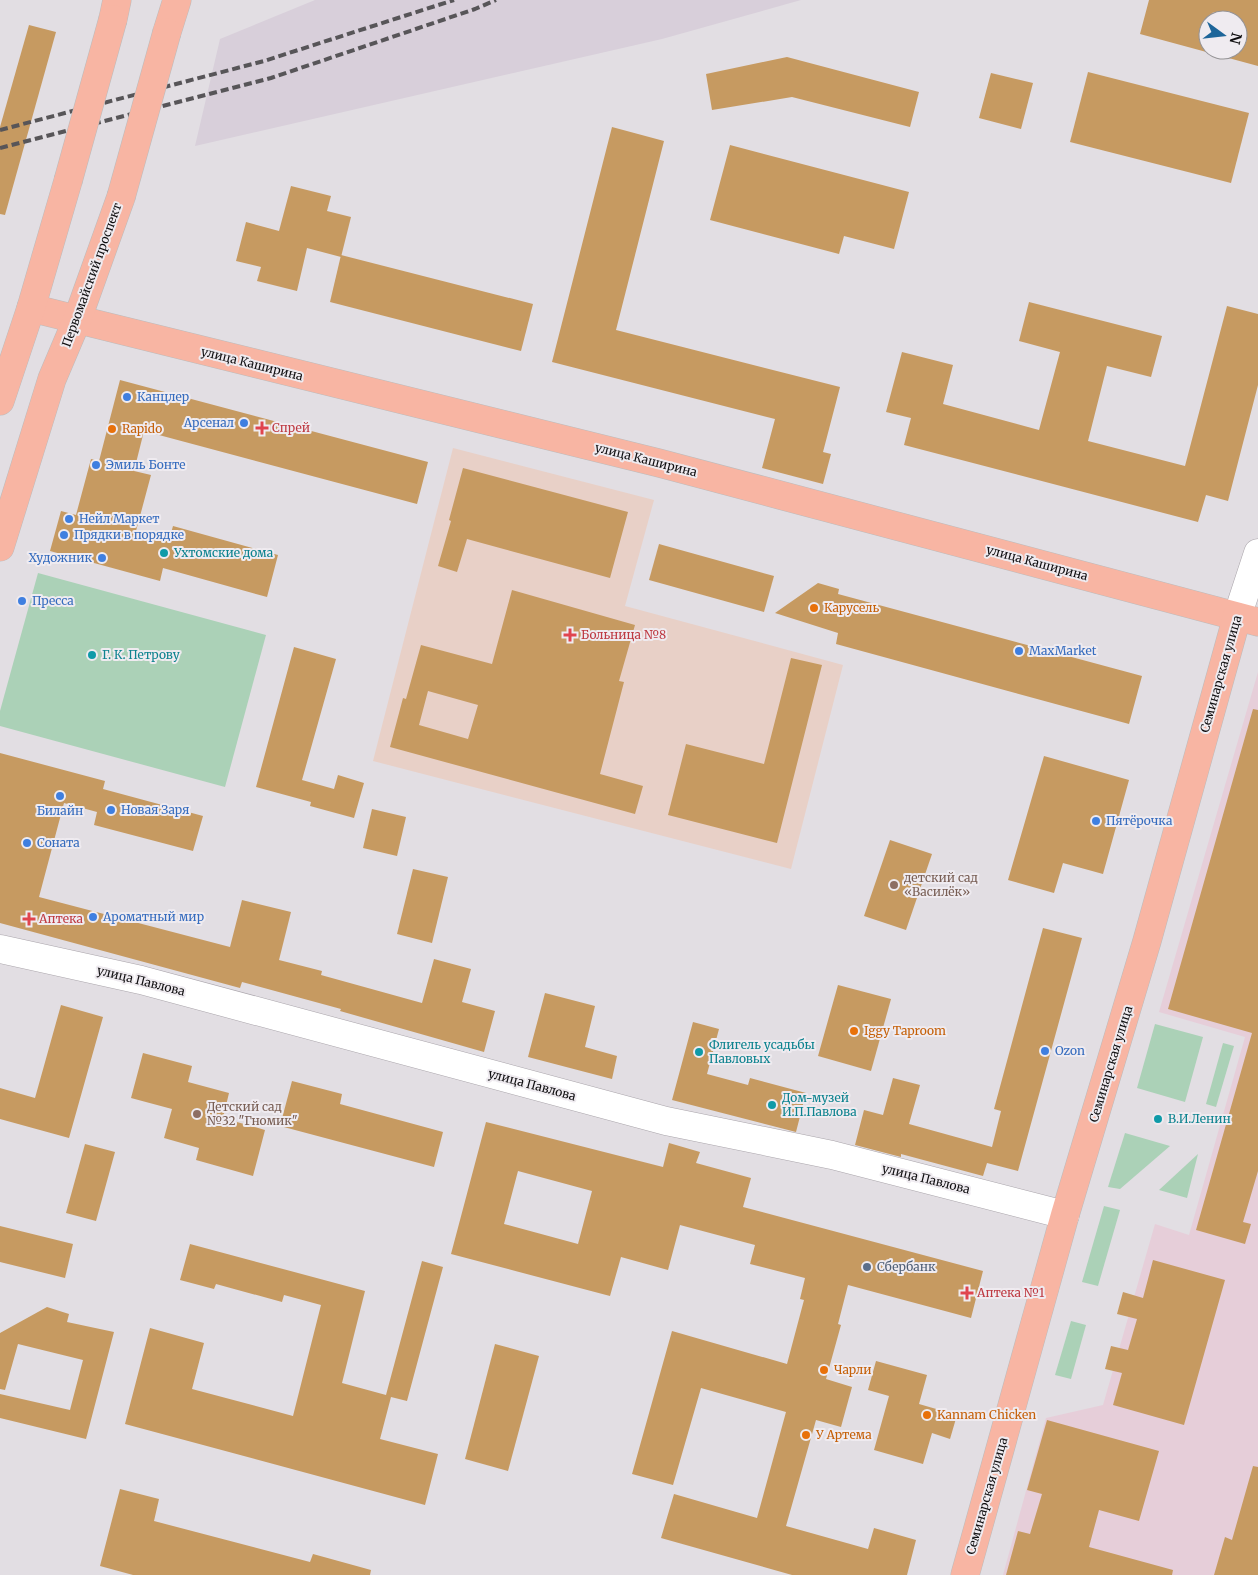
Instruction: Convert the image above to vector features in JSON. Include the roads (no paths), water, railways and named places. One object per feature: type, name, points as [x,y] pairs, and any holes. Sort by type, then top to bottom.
[{"type":"main road","name":"Первомайский проспект","points":[[0,547],[52,379],[77,320],[121,196],[166,32],[177,0]]},
{"type":"main road","points":[[0,401],[31,308],[115,9]]},
{"type":"main road","name":"улица Каширина","points":[[31,308],[659,463],[1248,620]]},
{"type":"main road","name":"Семинарская улица","points":[[965,1575],[1065,1215],[1147,941],[1248,620]]},
{"type":"street","name":"Семинарская улица","points":[[1248,620],[1258,553]]},
{"type":"street","name":"улица Павлова","points":[[0,949],[141,980],[666,1121],[808,1151],[1065,1215]]},
{"type":"railway","points":[[0,130],[264,61],[454,0]]},
{"type":"railway","points":[[0,148],[271,78],[475,9],[496,0]]},
{"type":"place","name":"Канцлер","points":[[127,397]]},
{"type":"place","name":"Арсенал","points":[[244,423]]},
{"type":"place","name":"Спрей","points":[[262,428]]},
{"type":"place","name":"Rapido","points":[[112,429]]},
{"type":"place","name":"Эмиль Бонте","points":[[96,465]]},
{"type":"place","name":"Нейл Маркет","points":[[69,519]]},
{"type":"place","name":"Прядки в порядке","points":[[64,535]]},
{"type":"place","name":"Ухтомские дома","points":[[164,553]]},
{"type":"place","name":"Художник","points":[[102,558]]},
{"type":"place","name":"Пресса","points":[[22,601]]},
{"type":"place","name":"Карусель","points":[[814,608]]},
{"type":"place","name":"Больница №8","points":[[570,635]]},
{"type":"place","name":"MaxMarket","points":[[1019,651]]},
{"type":"place","name":"Г. К. Петрову","points":[[92,655]]},
{"type":"place","name":"Билайн","points":[[60,796]]},
{"type":"place","name":"Новая Заря","points":[[111,810]]},
{"type":"place","name":"Пятёрочка","points":[[1096,821]]},
{"type":"place","name":"Соната","points":[[27,843]]},
{"type":"place","name":"детский сад «Василёк»","points":[[894,885]]},
{"type":"place","name":"Ароматный мир","points":[[93,917]]},
{"type":"place","name":"Аптека","points":[[29,919]]},
{"type":"place","name":"Iggy Taproom","points":[[854,1031]]},
{"type":"place","name":"Ozon","points":[[1045,1051]]},
{"type":"place","name":"Флигель усадьбы Павловых","points":[[699,1052]]},
{"type":"place","name":"Дом-музей И.П.Павлова","points":[[772,1105]]},
{"type":"place","name":"Детский сад №32 \"Гномик\"","points":[[197,1114]]},
{"type":"place","name":"В.И.Ленин","points":[[1158,1119]]},
{"type":"place","name":"Сбербанк","points":[[867,1267]]},
{"type":"place","name":"Аптека №1","points":[[967,1293]]},
{"type":"place","name":"Чарли","points":[[824,1370]]},
{"type":"place","name":"Kannam Chicken","points":[[927,1415]]},
{"type":"place","name":"У Артема","points":[[806,1435]]}]
